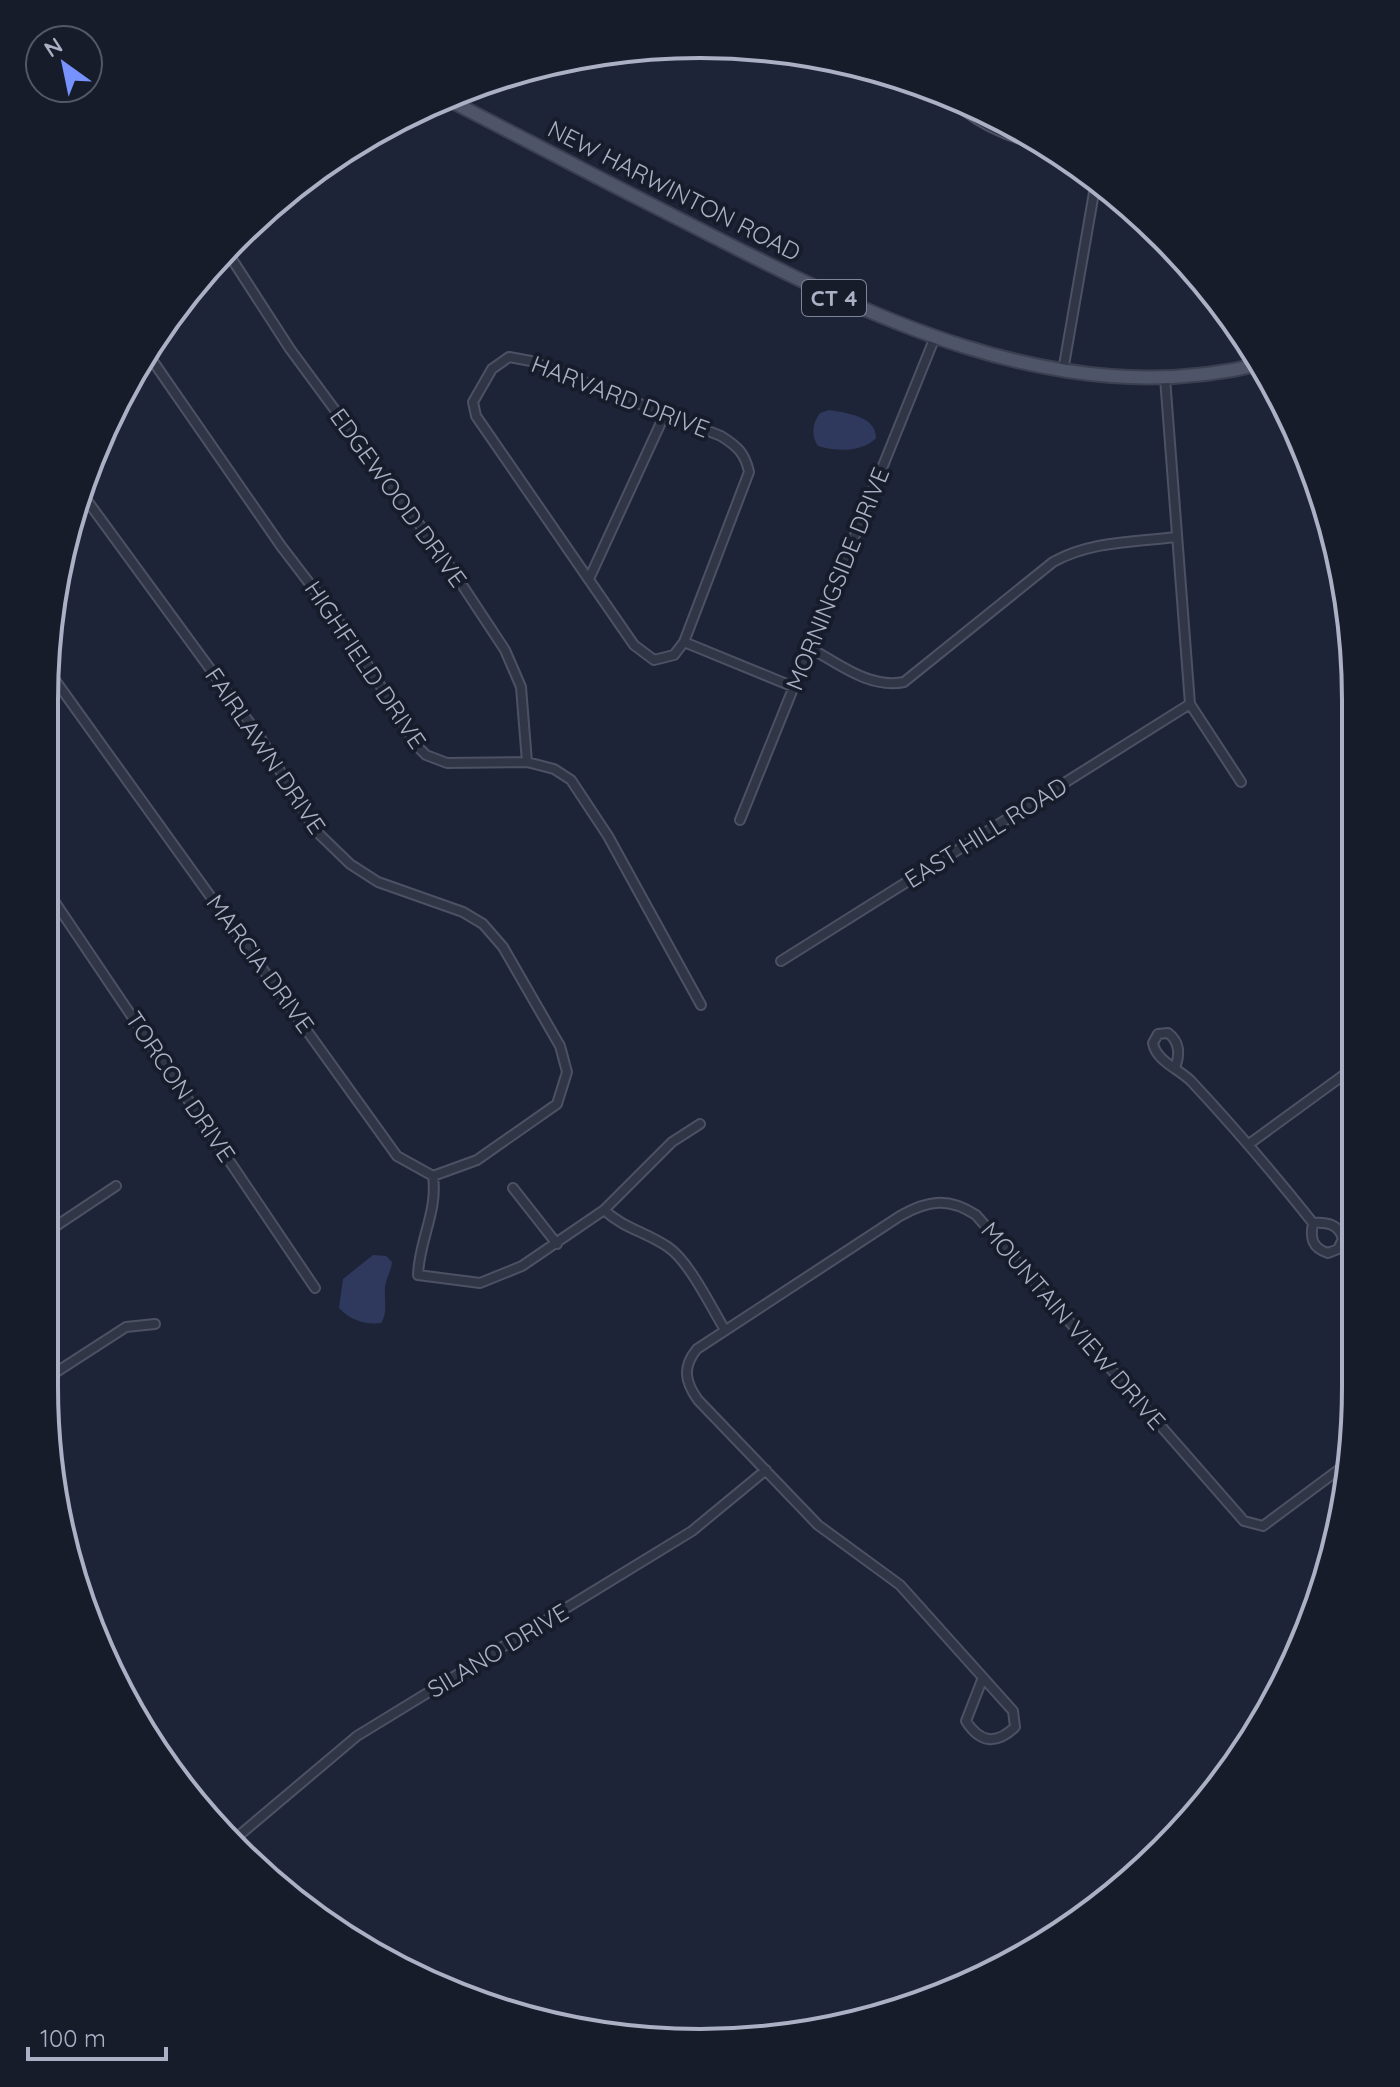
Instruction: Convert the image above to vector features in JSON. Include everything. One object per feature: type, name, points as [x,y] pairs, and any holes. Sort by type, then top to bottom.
[{"type":"main road","name":"NEW HARWINTON ROAD","points":[[459,105],[837,299],[983,353],[1062,371],[1165,378],[1248,366]]},
{"type":"street","points":[[1062,371],[1094,193]]},
{"type":"street","name":"EDGEWOOD DRIVE","points":[[233,260],[290,349],[447,562],[505,650],[521,687],[527,762]]},
{"type":"street","name":"MORNINGSIDE DRIVE","points":[[740,820],[935,337]]},
{"type":"street","name":"HARVARD DRIVE","points":[[509,357],[531,361],[664,416],[721,436],[737,445],[746,457],[749,472],[684,642],[674,655],[654,660],[634,645],[476,416],[473,402],[492,369],[509,357]]},
{"type":"street","name":"HIGHFIELD DRIVE","points":[[154,363],[264,522],[352,639],[417,746],[426,755],[447,763],[527,762],[563,774],[581,792],[701,1005]]},
{"type":"street","points":[[1165,378],[1190,704],[1241,782]]},
{"type":"street","points":[[589,579],[664,416]]},
{"type":"street","name":"FAIRLAWN DRIVE","points":[[89,503],[251,725],[296,801],[329,846],[378,882],[463,912],[483,924],[503,947],[560,1046],[567,1072],[557,1104],[477,1160],[433,1176]]},
{"type":"street","points":[[810,648],[864,678],[889,685],[904,682],[1061,557],[1092,546],[1176,537]]},
{"type":"street","points":[[684,642],[794,687]]},
{"type":"street","name":"MARCIA DRIVE","points":[[58,685],[397,1156],[433,1176]]},
{"type":"street","name":"EAST HILL ROAD","points":[[781,961],[1190,704]]},
{"type":"street","name":"TORCON DRIVE","points":[[58,907],[315,1288]]},
{"type":"street","points":[[1176,1065],[1249,1144],[1313,1223]]},
{"type":"street","points":[[1249,1144],[1342,1076]]},
{"type":"street","points":[[433,1176],[433,1213],[418,1259],[418,1275],[480,1283],[499,1278],[557,1244],[604,1210],[672,1142],[700,1124]]},
{"type":"street","points":[[58,1225],[116,1186]]},
{"type":"street","points":[[513,1188],[557,1244]]},
{"type":"street","name":"MOUNTAIN VIEW DRIVE","points":[[982,1680],[966,1721],[974,1734],[988,1741],[1003,1738],[1015,1727],[1013,1711],[900,1585],[818,1525],[698,1400],[687,1378],[689,1358],[725,1330],[915,1208],[946,1201],[960,1204],[976,1215],[1244,1521],[1263,1526],[1337,1471]]},
{"type":"street","points":[[604,1210],[621,1226],[667,1246],[679,1256],[725,1330]]},
{"type":"street","points":[[58,1371],[126,1327],[155,1324]]},
{"type":"street","name":"SILANO DRIVE","points":[[240,1835],[357,1736],[692,1531],[766,1470]]},
{"type":"water","points":[[829,410],[866,420],[875,431],[876,438],[871,443],[849,450],[818,446],[813,434],[815,421],[820,413]]},
{"type":"water","points":[[373,1255],[386,1256],[392,1262],[385,1286],[385,1311],[381,1323],[358,1321],[339,1308],[343,1279]]}]
